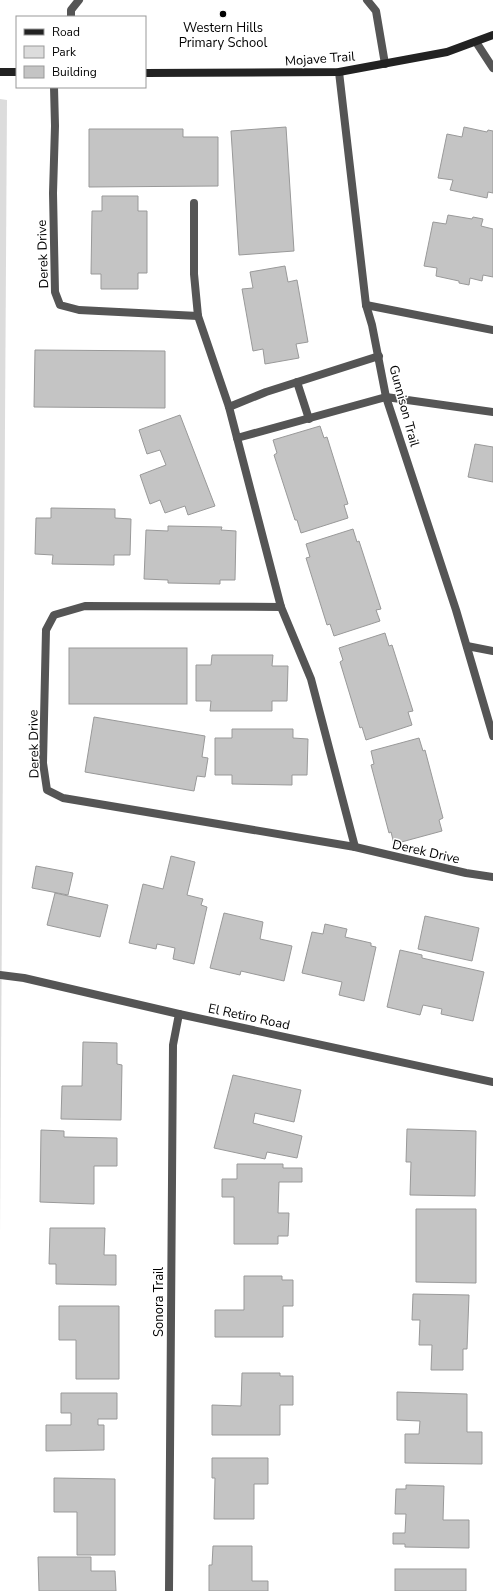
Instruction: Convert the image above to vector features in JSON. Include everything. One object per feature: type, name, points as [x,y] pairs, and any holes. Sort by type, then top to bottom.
[{"type":"street","points":[[71,16],[71,10],[79,0]]},
{"type":"street","points":[[367,0],[376,11],[384,64]]},
{"type":"street","name":"Mojave Trail","points":[[146,73],[339,72],[447,52],[493,36]]},
{"type":"street","points":[[476,42],[493,68]]},
{"type":"street","points":[[0,72],[16,72]]},
{"type":"street","name":"Gunnison Trail","points":[[339,72],[366,306],[379,356],[386,397],[467,646],[492,726],[493,736]]},
{"type":"street","name":"Derek Drive","points":[[54,88],[56,126],[54,193],[56,292],[60,306],[79,310],[198,316]]},
{"type":"street","points":[[194,203],[194,274],[198,316],[229,407],[281,607],[311,679],[355,847]]},
{"type":"street","points":[[366,306],[493,330]]},
{"type":"street","points":[[229,407],[298,382],[379,356]]},
{"type":"street","points":[[298,382],[309,419]]},
{"type":"street","points":[[237,438],[386,397],[493,412]]},
{"type":"street","name":"Derek Drive","points":[[281,607],[85,606],[54,615],[46,630],[43,763],[47,790],[63,798],[355,847],[466,873],[493,877]]},
{"type":"street","points":[[467,646],[493,651]]},
{"type":"street","name":"El Retiro Road","points":[[0,975],[24,978],[179,1014],[493,1082]]},
{"type":"street","name":"Sonora Trail","points":[[169,1591],[173,1046],[179,1014]]},
{"type":"green space","points":[[0,99],[7,100],[0,1234]]},
{"type":"building","points":[[286,127],[294,251],[239,255],[231,131]]},
{"type":"building","points":[[464,127],[487,132],[488,130],[493,131],[493,193],[488,192],[487,198],[450,190],[453,180],[438,178],[447,134],[462,137]]},
{"type":"building","points":[[89,129],[183,129],[183,137],[218,137],[218,186],[89,187]]},
{"type":"building","points":[[102,196],[138,196],[138,211],[147,211],[147,273],[138,273],[138,289],[101,289],[101,274],[91,274],[92,211],[102,211]]},
{"type":"building","points":[[448,215],[472,219],[473,217],[483,219],[481,226],[493,229],[493,277],[483,275],[482,281],[470,278],[469,285],[459,283],[459,281],[436,276],[437,268],[424,266],[433,222],[446,224]]},
{"type":"building","points":[[285,266],[288,282],[297,280],[308,342],[296,344],[299,358],[265,364],[263,349],[253,351],[242,289],[253,288],[250,272]]},
{"type":"building","points":[[35,350],[165,351],[165,408],[34,407]]},
{"type":"building","points":[[180,415],[215,506],[188,515],[185,506],[165,513],[160,500],[150,504],[140,475],[166,465],[160,450],[147,454],[139,430]]},
{"type":"building","points":[[320,426],[324,438],[327,437],[348,504],[344,505],[348,518],[301,533],[297,520],[295,520],[274,455],[277,453],[273,440]]},
{"type":"building","points":[[475,444],[493,447],[493,482],[468,477]]},
{"type":"building","points":[[51,508],[115,509],[115,518],[131,519],[130,555],[114,555],[114,565],[52,564],[53,555],[35,554],[36,518],[51,518]]},
{"type":"building","points":[[168,526],[222,527],[221,530],[236,531],[235,580],[220,580],[220,584],[168,583],[168,580],[144,579],[146,530],[168,531]]},
{"type":"building","points":[[353,529],[357,542],[359,541],[381,609],[376,610],[380,621],[334,636],[330,624],[327,625],[306,558],[310,557],[306,544]]},
{"type":"building","points":[[385,633],[389,646],[392,645],[413,711],[408,712],[412,725],[366,740],[362,727],[360,728],[340,662],[343,660],[339,648]]},
{"type":"building","points":[[69,648],[187,648],[187,704],[69,704]]},
{"type":"building","points":[[212,655],[273,655],[272,666],[288,666],[287,701],[272,701],[272,711],[210,711],[211,701],[196,701],[196,665],[211,665]]},
{"type":"building","points":[[94,717],[205,736],[202,757],[208,758],[205,777],[197,776],[194,791],[85,772]]},
{"type":"building","points":[[232,729],[293,729],[293,738],[308,739],[307,775],[292,775],[292,785],[232,784],[232,775],[215,775],[215,738],[232,738]]},
{"type":"building","points":[[419,738],[423,751],[425,750],[443,818],[439,820],[442,831],[394,844],[391,832],[389,833],[371,765],[374,764],[371,751]]},
{"type":"building","points":[[171,856],[195,862],[187,895],[203,899],[201,905],[207,907],[194,964],[173,959],[175,948],[157,944],[156,949],[129,943],[143,884],[163,889]]},
{"type":"building","points":[[36,866],[73,873],[68,895],[32,888]]},
{"type":"building","points":[[55,893],[108,905],[100,937],[47,925]]},
{"type":"building","points":[[224,913],[263,922],[260,939],[292,946],[284,981],[241,971],[240,975],[210,968]]},
{"type":"building","points":[[425,916],[479,928],[472,961],[418,949]]},
{"type":"building","points":[[325,924],[347,929],[345,937],[371,943],[371,946],[376,947],[364,1001],[339,995],[342,982],[302,973],[312,932],[323,934]]},
{"type":"building","points":[[400,950],[422,955],[422,958],[484,972],[473,1021],[441,1014],[442,1009],[423,1005],[420,1015],[387,1007]]},
{"type":"building","points":[[83,1042],[117,1043],[117,1064],[122,1065],[121,1120],[61,1119],[62,1086],[82,1086]]},
{"type":"building","points":[[233,1075],[301,1090],[294,1122],[255,1113],[253,1123],[302,1136],[297,1158],[267,1152],[265,1159],[214,1148]]},
{"type":"building","points":[[407,1129],[476,1131],[475,1196],[410,1195],[411,1162],[406,1162]]},
{"type":"building","points":[[41,1130],[64,1131],[64,1137],[117,1138],[117,1166],[94,1166],[94,1204],[40,1202]]},
{"type":"building","points":[[237,1164],[283,1164],[283,1168],[302,1168],[302,1182],[279,1182],[278,1213],[289,1213],[288,1236],[278,1236],[278,1244],[234,1244],[234,1197],[222,1197],[222,1179],[237,1179]]},
{"type":"building","points":[[416,1209],[476,1209],[476,1283],[416,1282]]},
{"type":"building","points":[[50,1228],[105,1228],[104,1255],[116,1255],[116,1285],[56,1284],[56,1264],[49,1264]]},
{"type":"building","points":[[244,1276],[282,1276],[282,1280],[293,1280],[293,1306],[283,1306],[283,1337],[215,1337],[215,1310],[244,1310]]},
{"type":"building","points":[[413,1294],[469,1295],[467,1349],[463,1349],[463,1370],[431,1370],[432,1345],[419,1345],[420,1320],[412,1320]]},
{"type":"building","points":[[59,1306],[119,1306],[119,1379],[76,1379],[76,1340],[59,1340]]},
{"type":"building","points":[[242,1373],[280,1373],[280,1376],[293,1376],[293,1405],[280,1405],[280,1435],[212,1435],[212,1405],[241,1406]]},
{"type":"building","points":[[397,1392],[467,1394],[467,1432],[482,1432],[482,1464],[405,1463],[405,1434],[419,1434],[420,1421],[397,1420]]},
{"type":"building","points":[[61,1393],[117,1393],[117,1419],[98,1419],[98,1425],[104,1425],[104,1450],[46,1451],[46,1425],[71,1425],[71,1413],[61,1413]]},
{"type":"building","points":[[212,1458],[268,1458],[268,1484],[254,1484],[254,1519],[214,1519],[215,1478],[212,1478]]},
{"type":"building","points":[[54,1478],[115,1479],[115,1555],[77,1555],[77,1512],[54,1512]]},
{"type":"building","points":[[406,1485],[444,1486],[443,1520],[469,1520],[469,1548],[405,1547],[405,1544],[393,1544],[393,1533],[405,1533],[406,1514],[395,1514],[396,1489],[406,1489]]},
{"type":"building","points":[[213,1546],[252,1546],[252,1581],[268,1581],[268,1591],[209,1591],[209,1565],[212,1565]]},
{"type":"building","points":[[38,1557],[91,1557],[91,1571],[115,1571],[116,1591],[39,1591]]},
{"type":"building","points":[[395,1569],[466,1569],[466,1591],[395,1591]]},
{"type":"place","name":"Western Hills Primary School","points":[[223,14]]}]
